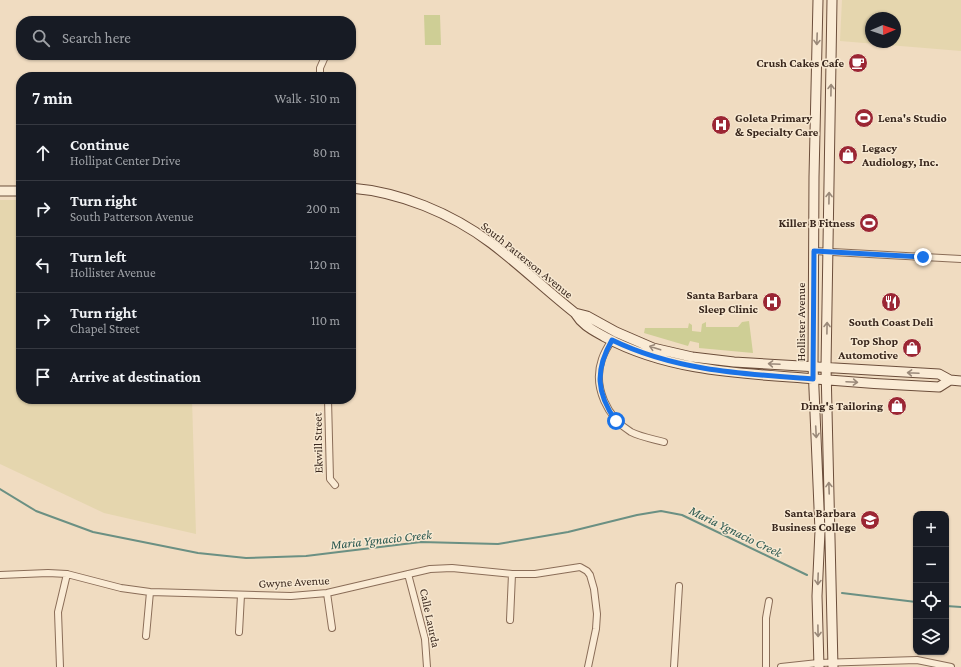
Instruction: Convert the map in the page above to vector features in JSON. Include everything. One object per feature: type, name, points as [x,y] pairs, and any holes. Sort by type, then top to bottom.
[{"type":"main road","name":"Hollister Avenue","points":[[818,0],[813,366],[820,531],[818,562],[818,665]]},
{"type":"main road","points":[[832,0],[826,380],[833,601],[833,665]]},
{"type":"main road","name":"South Patterson Avenue","points":[[356,189],[387,194],[429,208],[448,217],[490,242],[575,313],[582,323],[612,340],[648,355],[708,370],[813,379],[939,387],[950,380]]},
{"type":"main road","points":[[0,191],[16,191]]},
{"type":"main road","name":"South Patterson Avenue","points":[[575,313],[587,316],[634,340],[675,354],[734,362],[939,374],[950,380],[961,381]]},
{"type":"street","points":[[320,72],[324,60]]},
{"type":"street","points":[[814,251],[961,259]]},
{"type":"street","points":[[612,340],[601,361],[600,370],[600,387],[605,404],[616,421],[632,432],[664,442]]},
{"type":"street","name":"Ekwill Street","points":[[328,404],[330,479],[334,486]]},
{"type":"street","name":"Gwyne Avenue","points":[[0,575],[48,572],[67,574],[121,588],[150,592],[290,596],[327,594],[430,569],[452,568],[512,574],[535,574],[577,567],[587,570],[594,589],[597,614],[596,628],[588,667]]},
{"type":"street","points":[[60,667],[58,612],[67,574]]},
{"type":"street","name":"Calle Laurda","points":[[408,574],[425,639],[427,667]]},
{"type":"street","points":[[510,620],[512,574]]},
{"type":"street","points":[[674,667],[679,586]]},
{"type":"street","points":[[146,636],[150,592]]},
{"type":"street","points":[[327,594],[332,628]]},
{"type":"street","points":[[239,632],[242,595]]},
{"type":"street","points":[[766,667],[766,618],[769,601]]},
{"type":"street","points":[[781,667],[917,660],[951,667]]},
{"type":"shaded area","points":[[842,0],[961,0],[961,51],[901,46],[901,12],[865,12],[865,43],[840,41]]},
{"type":"shaded area","points":[[0,200],[16,200],[16,404],[192,404],[196,534],[104,513],[0,464]]},
{"type":"green space","points":[[424,15],[440,15],[441,45],[425,45]]},
{"type":"green space","points":[[749,321],[753,353],[699,348],[699,343],[690,341],[688,346],[644,333],[645,328],[688,328],[689,323],[692,325],[692,331],[701,332],[702,324],[706,322],[706,327],[738,327],[742,322]]},
{"type":"waterway","name":"Maria Ygnacio Creek","points":[[0,489],[36,511],[93,532],[198,553],[246,558],[306,556],[421,542],[498,544],[568,532],[637,515],[661,511],[682,515],[807,575]]},
{"type":"waterway","name":"Maria Ygnacio Creek","points":[[842,593],[913,602]]},
{"type":"waterway","name":"Maria Ygnacio Creek","points":[[949,606],[961,607]]},
{"type":"place","name":"Crush Cakes Cafe","points":[[858,63]]},
{"type":"place","name":"Lena's Studio","points":[[864,118]]},
{"type":"place","name":"Goleta Primary & Specialty Care","points":[[721,125]]},
{"type":"place","name":"Legacy Audiology, Inc.","points":[[848,155]]},
{"type":"place","name":"Killer B Fitness","points":[[869,223]]},
{"type":"place","name":"Santa Barbara Sleep Clinic","points":[[772,302]]},
{"type":"place","name":"South Coast Deli","points":[[891,302]]},
{"type":"place","name":"Top Shop Automotive","points":[[912,348]]},
{"type":"place","name":"Ding's Tailoring","points":[[897,406]]},
{"type":"place","name":"Santa Barbara Business College","points":[[870,520]]},
{"type":"route","points":[[616,421],[605,404],[600,387],[601,361],[612,340],[648,355],[708,370],[737,374],[813,379],[814,251],[836,251],[923,257]]}]
